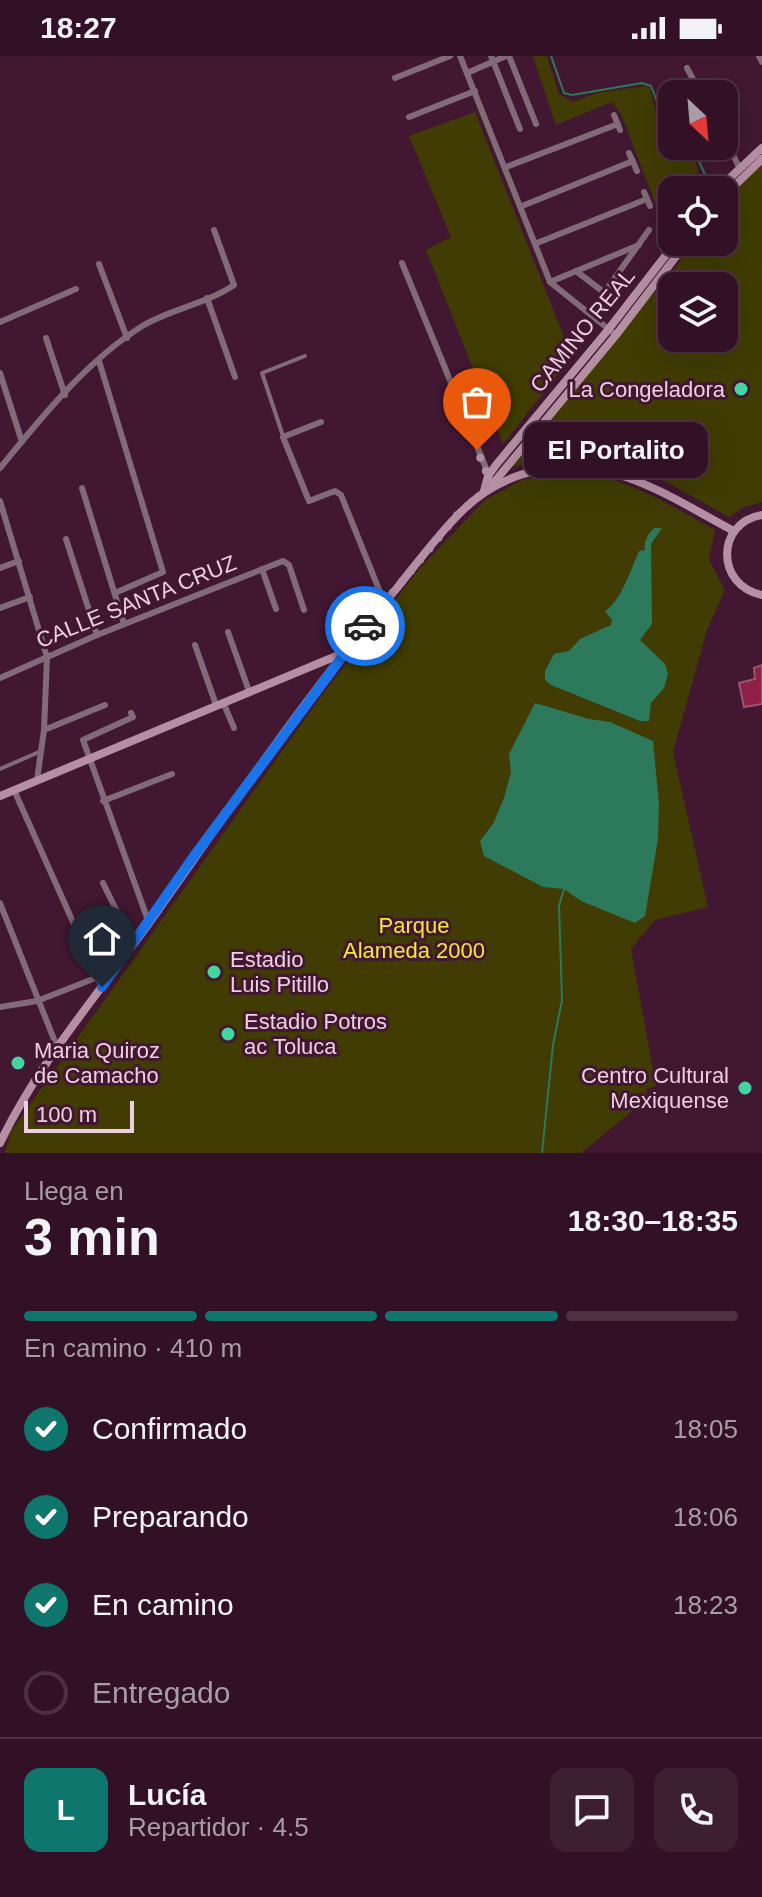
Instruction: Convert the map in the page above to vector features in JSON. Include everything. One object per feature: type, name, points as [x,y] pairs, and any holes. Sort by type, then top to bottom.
[{"type":"main road","points":[[730,176],[762,148]]},
{"type":"main road","points":[[738,182],[762,159]]},
{"type":"main road","name":"CAMINO REAL","points":[[612,332],[666,256]]},
{"type":"main road","name":"CAMINO REAL","points":[[484,492],[675,256]]},
{"type":"main road","points":[[1,1138],[57,1047],[342,653],[459,513],[484,492],[514,477],[547,468],[611,470],[635,479],[734,531]]},
{"type":"main road","points":[[762,515],[748,519],[734,531],[726,550],[729,571],[742,587],[762,595]]},
{"type":"main road","points":[[0,796],[342,653]]},
{"type":"street","points":[[395,78],[449,56]]},
{"type":"street","points":[[460,56],[550,282],[612,332]]},
{"type":"street","points":[[467,73],[492,59],[507,56],[536,124]]},
{"type":"street","points":[[759,56],[762,62]]},
{"type":"street","points":[[492,59],[520,129]]},
{"type":"street","points":[[687,68],[693,80]]},
{"type":"street","points":[[409,117],[475,91]]},
{"type":"street","points":[[517,121],[532,114]]},
{"type":"street","points":[[506,167],[619,127],[614,115]]},
{"type":"street","points":[[629,153],[637,171]]},
{"type":"street","points":[[736,160],[739,167]]},
{"type":"street","points":[[522,206],[633,161]]},
{"type":"street","points":[[537,243],[647,199]]},
{"type":"street","points":[[0,468],[65,395],[127,338],[148,323],[234,285],[214,230]]},
{"type":"street","points":[[604,293],[649,230]]},
{"type":"street","points":[[550,282],[639,245]]},
{"type":"street","points":[[402,263],[492,479]]},
{"type":"street","points":[[99,264],[127,338]]},
{"type":"street","points":[[576,271],[614,300]]},
{"type":"street","points":[[0,322],[76,289]]},
{"type":"street","points":[[207,298],[235,377]]},
{"type":"street","points":[[46,338],[65,395]]},
{"type":"street","points":[[305,356],[262,373],[309,501],[335,491],[341,495],[384,602]]},
{"type":"street","points":[[99,361],[163,572],[115,593]]},
{"type":"street","points":[[0,373],[22,442]]},
{"type":"street","points":[[283,437],[321,422]]},
{"type":"street","points":[[82,488],[124,624]]},
{"type":"street","points":[[0,501],[47,657],[44,730],[37,780]]},
{"type":"street","points":[[66,539],[97,635]]},
{"type":"street","points":[[0,568],[19,561]]},
{"type":"street","name":"CALLE SANTA CRUZ","points":[[0,678],[97,635],[286,561],[304,610]]},
{"type":"street","points":[[262,569],[276,609]]},
{"type":"street","points":[[0,608],[30,597]]},
{"type":"street","points":[[228,632],[249,691]]},
{"type":"street","points":[[195,645],[220,704],[234,728]]},
{"type":"street","points":[[44,730],[105,705]]},
{"type":"street","points":[[132,715],[83,740],[149,923]]},
{"type":"street","points":[[0,769],[42,751]]},
{"type":"street","points":[[103,801],[172,774]]},
{"type":"street","points":[[14,790],[102,987]]},
{"type":"street","points":[[103,883],[133,944]]},
{"type":"street","points":[[0,903],[57,1047]]},
{"type":"street","points":[[0,1007],[37,1001],[98,977]]},
{"type":"green space","points":[[533,56],[547,56],[559,94],[573,102],[597,93],[645,86],[650,88],[658,119],[658,160],[695,160],[700,176],[658,176],[658,210],[622,116],[612,102],[556,125]]},
{"type":"green space","points":[[475,112],[572,357],[503,444],[426,250],[451,237],[409,136]]},
{"type":"green space","points":[[762,164],[762,502],[744,507],[729,517],[644,471],[607,459],[568,457],[509,467],[658,288],[658,352],[738,352],[738,272],[671,272],[683,256],[738,256],[738,187]]},
{"type":"green space","name":"Parque Alameda 2000","points":[[553,474],[577,474],[619,482],[657,498],[715,530],[709,560],[725,590],[707,630],[673,752],[708,907],[655,920],[631,949],[656,1086],[646,1089],[647,1099],[581,1153],[5,1153],[11,1131],[325,691],[420,568],[485,500],[522,480]]},
{"type":"shaded area","points":[[655,528],[662,528],[651,544],[652,624],[640,640],[665,664],[668,674],[664,688],[651,703],[649,721],[640,721],[551,685],[545,680],[545,671],[554,654],[569,651],[580,639],[611,625],[612,620],[605,611],[621,593],[639,551],[645,550],[647,538]]},
{"type":"shaded area","points":[[535,703],[610,722],[653,741],[659,804],[658,839],[645,916],[635,923],[581,901],[564,889],[543,887],[484,856],[480,841],[493,824],[504,798],[511,772],[509,754]]},
{"type":"building","points":[[762,665],[762,704],[744,707],[739,683],[755,679],[754,668]]},
{"type":"waterway","points":[[551,56],[564,93],[572,95],[642,83],[651,86],[658,104]]},
{"type":"waterway","points":[[698,160],[706,176]]},
{"type":"waterway","points":[[542,1153],[553,1045],[562,1000],[559,906],[564,889]]},
{"type":"way so far","points":[[365,626],[459,513],[484,492],[488,476],[477,450]]},
{"type":"place","name":"La Congeladora","points":[[741,389]]},
{"type":"place","name":"El Portalito","points":[[477,450]]},
{"type":"place","name":"Estadio Luis Pitillo","points":[[214,972]]},
{"type":"place","name":"Estadio Potros ac Toluca","points":[[228,1034]]},
{"type":"place","name":"Maria Quiroz de Camacho","points":[[18,1063]]},
{"type":"place","name":"Centro Cultural Mexiquense","points":[[745,1088]]},
{"type":"route","points":[[102,987],[194,856],[365,626]]}]
